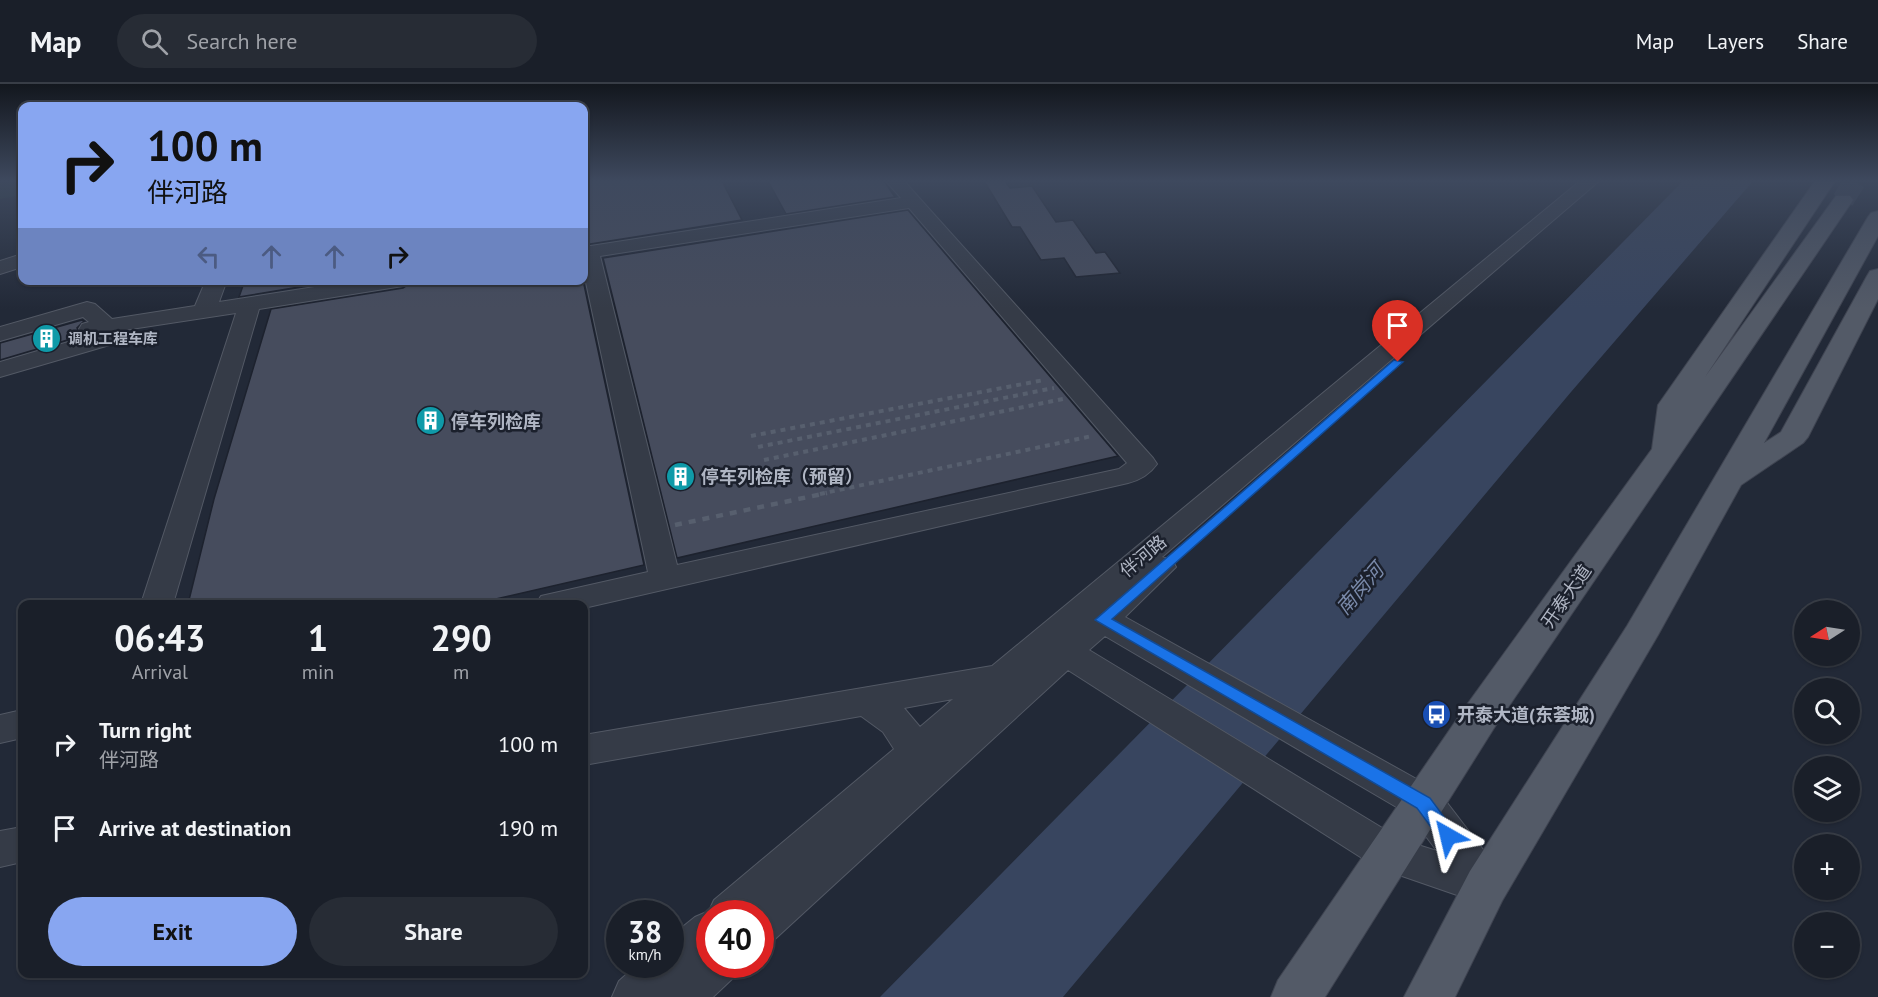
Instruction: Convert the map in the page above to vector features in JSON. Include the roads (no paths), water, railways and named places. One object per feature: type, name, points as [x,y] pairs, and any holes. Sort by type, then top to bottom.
[{"type":"main road","points":[[1667,453],[1672,405],[1796,224]]},
{"type":"main road","name":"开泰大道","points":[[1296,997],[1480,717],[1827,224]]},
{"type":"main road","points":[[1429,997],[1485,886],[1640,635],[1874,224]]},
{"type":"main road","points":[[1728,480],[1793,437],[1878,276]]},
{"type":"street","points":[[588,252],[772,224]]},
{"type":"street","points":[[570,600],[1128,474],[1143,464],[933,224]]},
{"type":"street","name":"伴河路","points":[[774,912],[1065,637],[1541,224]]},
{"type":"street","name":"伴河路","points":[[1102,620],[1559,224]]},
{"type":"street","points":[[588,260],[665,579]]},
{"type":"street","points":[[0,268],[18,261]]},
{"type":"street","points":[[204,311],[215,285]]},
{"type":"street","points":[[98,328],[371,285]]},
{"type":"street","points":[[158,600],[250,304]]},
{"type":"street","points":[[0,334],[87,309],[105,339],[0,370]]},
{"type":"street","points":[[1102,620],[1424,803],[1485,886],[1390,854],[1137,696],[1065,637],[1102,620]]},
{"type":"street","name":"伴河路","points":[[745,900],[1002,677],[1065,637]]},
{"type":"street","points":[[588,749],[1002,677]]},
{"type":"street","points":[[866,702],[892,717],[903,727],[914,753]]},
{"type":"street","points":[[0,729],[18,725]]},
{"type":"street","points":[[0,849],[18,846]]},
{"type":"street","points":[[635,997],[696,943]]},
{"type":"street","points":[[680,997],[701,978]]},
{"type":"water","name":"南岗河","points":[[1641,224],[1716,224],[1571,392],[1063,997],[880,997]]},
{"type":"railway","points":[[751,436],[1044,380]]},
{"type":"railway","points":[[758,447],[1054,388]]},
{"type":"railway","points":[[764,460],[1063,399]]},
{"type":"railway","points":[[820,494],[1092,436]]},
{"type":"railway","points":[[675,525],[827,493]]},
{"type":"place","name":"调机工程车库","points":[[47,338]]},
{"type":"place","name":"停车列检库","points":[[430,421]]},
{"type":"place","name":"停车列检库（预留）","points":[[680,476]]},
{"type":"place","name":"开泰大道(东荟城)","points":[[1436,714]]}]
